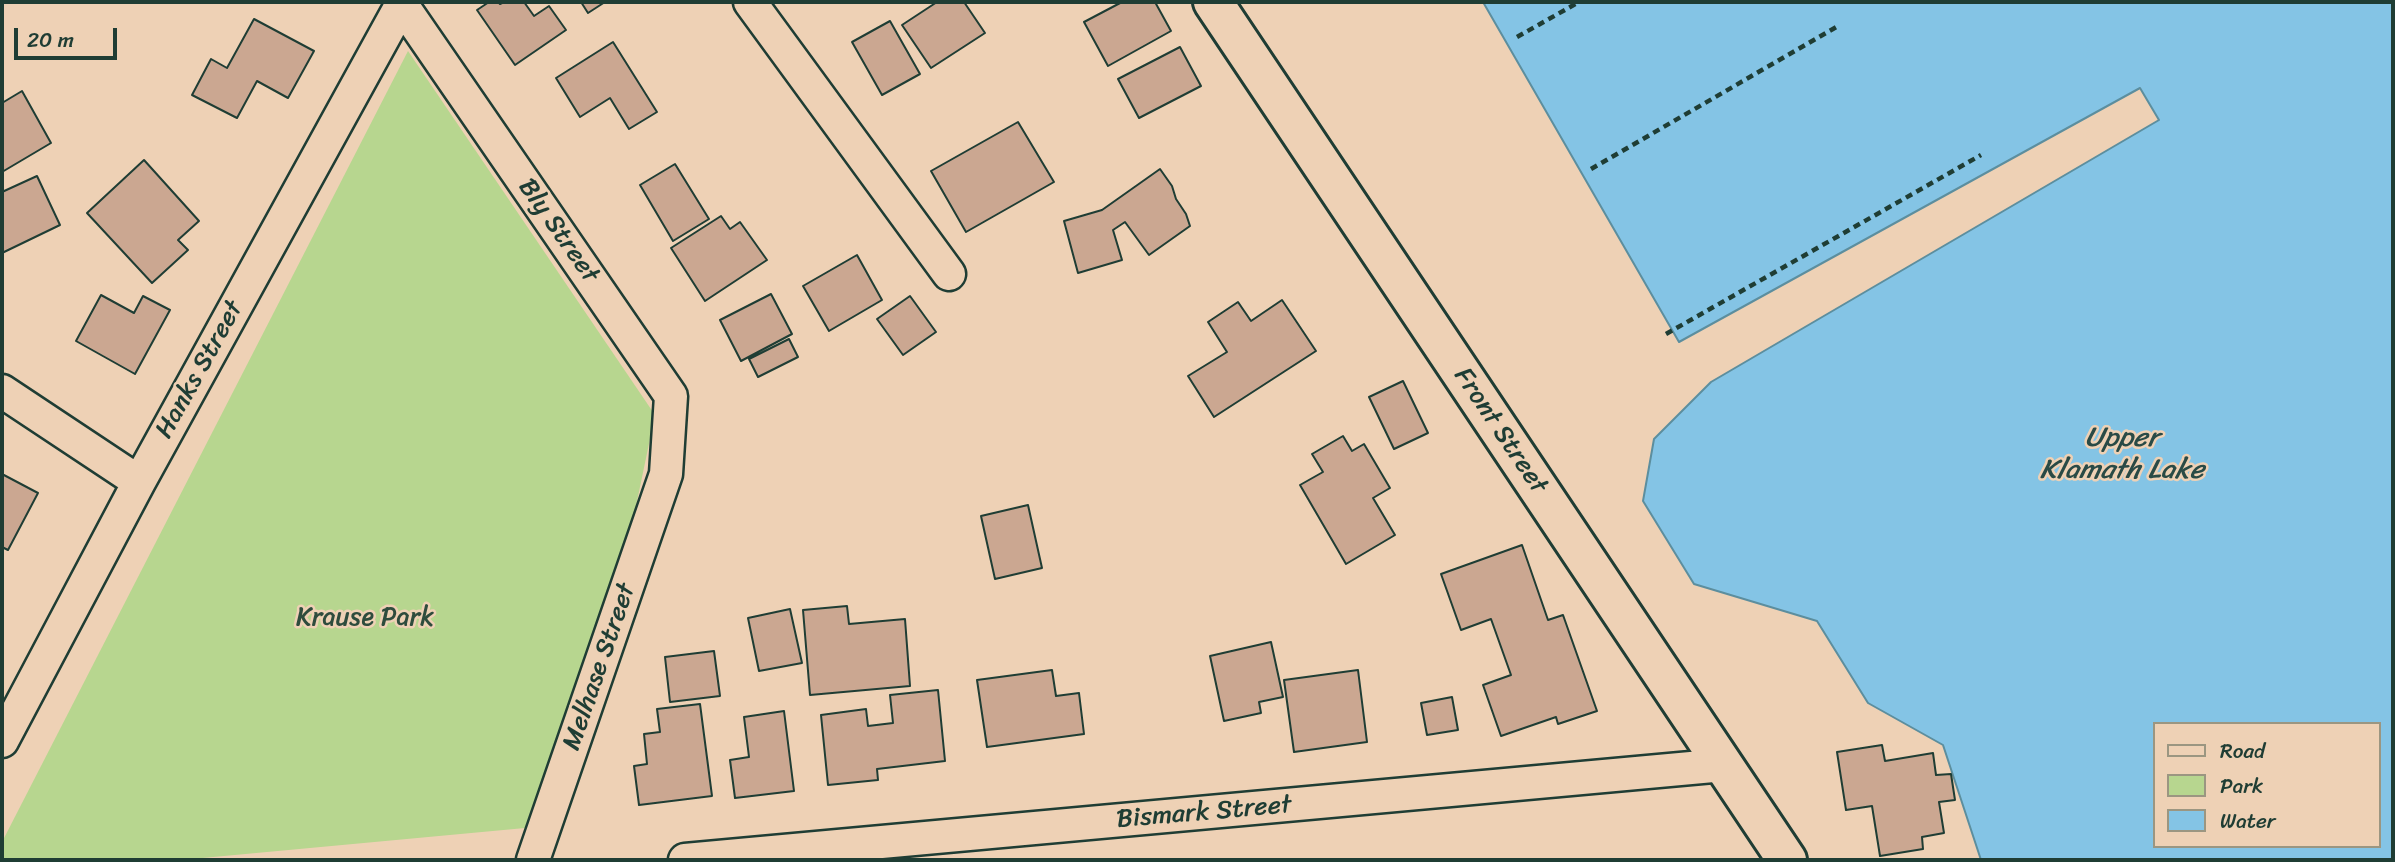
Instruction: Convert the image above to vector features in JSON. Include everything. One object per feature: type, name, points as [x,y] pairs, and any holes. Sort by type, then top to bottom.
[{"type":"street","points":[[750,2],[949,274]]},
{"type":"street","name":"Front Street","points":[[1213,2],[1787,860]]},
{"type":"street","name":"Bly Street","points":[[402,3],[671,396],[666,474]]},
{"type":"street","name":"Hanks Street","points":[[2,741],[139,482],[402,3]]},
{"type":"street","points":[[2,391],[139,482]]},
{"type":"street","name":"Melhase Street","points":[[533,860],[666,474]]},
{"type":"street","name":"Bismark Street","points":[[685,860],[1724,765]]},
{"type":"path","points":[[1517,37],[1579,2]]},
{"type":"path","points":[[1591,169],[1838,26]]},
{"type":"path","points":[[1665,334],[1981,155]]},
{"type":"green space","name":"Krause Park","points":[[408,51],[655,415],[631,530],[525,828],[181,860],[2,860],[2,842]]},
{"type":"water","name":"Upper Klamath Lake","points":[[1483,2],[2393,2],[2393,860],[1981,860],[1943,745],[1868,703],[1817,621],[1694,584],[1643,501],[1654,439],[1711,382],[2159,120],[2140,88],[1679,342]]},
{"type":"building","points":[[489,2],[524,2],[534,16],[549,6],[566,30],[515,65],[477,10]]},
{"type":"building","points":[[581,2],[605,2],[588,13]]},
{"type":"building","points":[[937,2],[964,2],[985,33],[931,68],[902,25]]},
{"type":"building","points":[[1122,2],[1155,2],[1171,31],[1108,66],[1084,22]]},
{"type":"building","points":[[254,19],[314,51],[288,98],[257,81],[237,118],[192,95],[211,59],[227,68]]},
{"type":"building","points":[[890,21],[920,74],[882,95],[852,42]]},
{"type":"building","points":[[613,42],[657,112],[629,129],[610,98],[580,117],[556,78]]},
{"type":"building","points":[[1180,47],[1201,86],[1139,118],[1118,79]]},
{"type":"building","points":[[22,91],[51,143],[2,172],[2,103]]},
{"type":"building","points":[[1018,122],[1054,182],[966,232],[931,171]]},
{"type":"building","points":[[144,160],[199,221],[178,240],[188,250],[152,283],[87,213]]},
{"type":"building","points":[[675,164],[709,219],[673,241],[640,185]]},
{"type":"building","points":[[1160,169],[1172,186],[1190,226],[1149,255],[1125,222],[1113,230],[1122,260],[1078,273],[1064,221],[1102,210]]},
{"type":"building","points":[[37,176],[60,225],[2,253],[2,192]]},
{"type":"building","points":[[721,216],[730,229],[740,222],[767,260],[705,301],[671,248]]},
{"type":"building","points":[[857,255],[882,300],[829,331],[803,286]]},
{"type":"building","points":[[771,294],[792,334],[741,361],[720,320]]},
{"type":"building","points":[[101,295],[134,313],[143,296],[170,310],[135,374],[76,341]]},
{"type":"building","points":[[910,296],[936,332],[903,355],[877,319]]},
{"type":"building","points":[[1282,300],[1316,351],[1214,417],[1188,376],[1227,352],[1208,322],[1238,302],[1251,321]]},
{"type":"building","points":[[789,339],[798,357],[758,377],[749,359]]},
{"type":"building","points":[[1403,381],[1428,433],[1394,449],[1369,397]]},
{"type":"building","points":[[1343,436],[1352,451],[1364,444],[1390,488],[1373,498],[1395,535],[1346,564],[1300,485],[1323,472],[1312,454]]},
{"type":"building","points":[[2,474],[38,493],[8,550],[2,547]]},
{"type":"building","points":[[1028,505],[1042,568],[995,579],[981,516]]},
{"type":"building","points":[[1522,545],[1548,620],[1563,615],[1597,711],[1558,724],[1556,717],[1501,736],[1483,685],[1511,675],[1491,619],[1461,630],[1441,574]]},
{"type":"building","points":[[847,606],[849,624],[905,619],[910,686],[810,695],[803,610]]},
{"type":"building","points":[[790,609],[802,663],[759,671],[748,618]]},
{"type":"building","points":[[1271,642],[1283,697],[1259,702],[1261,713],[1224,721],[1210,656]]},
{"type":"building","points":[[714,651],[720,696],[670,702],[665,657]]},
{"type":"building","points":[[1052,670],[1056,696],[1079,693],[1084,734],[987,747],[977,680]]},
{"type":"building","points":[[1358,670],[1367,742],[1294,752],[1284,680]]},
{"type":"building","points":[[938,690],[945,761],[877,769],[878,780],[828,785],[821,715],[866,709],[868,726],[893,723],[890,695]]},
{"type":"building","points":[[1452,697],[1458,730],[1427,735],[1421,703]]},
{"type":"building","points":[[700,704],[712,796],[639,805],[634,766],[647,764],[644,734],[660,732],[657,709]]},
{"type":"building","points":[[784,711],[794,791],[735,798],[730,760],[749,757],[744,717]]},
{"type":"building","points":[[1882,745],[1885,761],[1933,753],[1936,775],[1951,774],[1955,800],[1939,802],[1944,833],[1922,837],[1923,849],[1880,856],[1872,806],[1846,810],[1837,752]]}]
